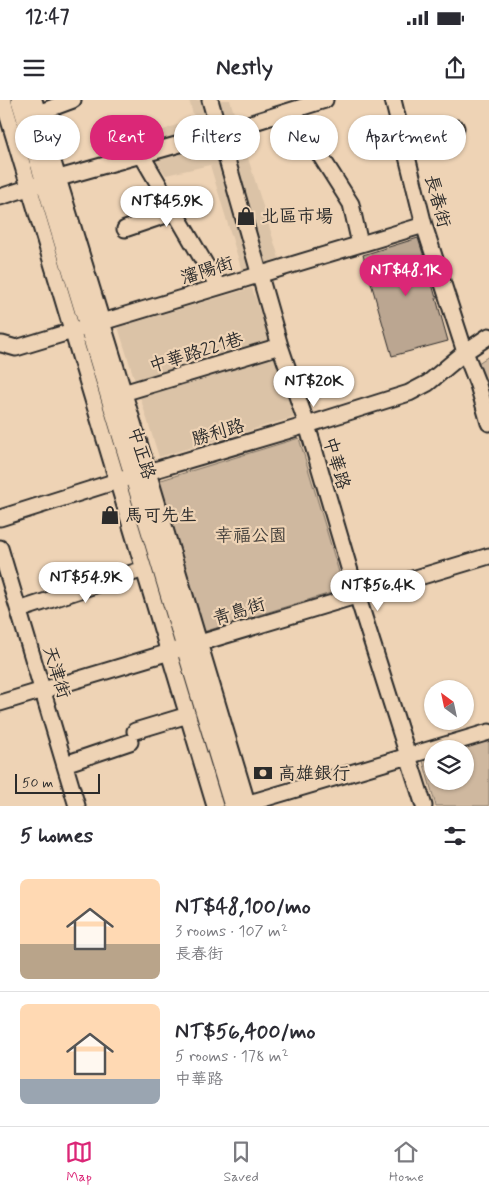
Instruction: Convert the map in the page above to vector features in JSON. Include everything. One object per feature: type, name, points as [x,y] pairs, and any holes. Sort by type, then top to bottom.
[{"type":"main road","name":"中正路","points":[[21,100],[185,647],[242,805]]},
{"type":"street","name":"中正路","points":[[2,100],[45,183]]},
{"type":"street","points":[[36,106],[73,100]]},
{"type":"street","name":"中華路","points":[[210,100],[214,115]]},
{"type":"street","points":[[260,120],[325,100]]},
{"type":"street","name":"長春街","points":[[393,100],[397,115]]},
{"type":"street","name":"中正路","points":[[36,106],[45,183]]},
{"type":"street","points":[[0,196],[121,160]]},
{"type":"street","points":[[145,160],[218,286]]},
{"type":"street","name":"中華路","points":[[227,160],[280,346],[307,426],[357,595],[424,806]]},
{"type":"street","points":[[323,160],[351,204],[360,244]]},
{"type":"street","name":"長春街","points":[[408,160],[424,225],[465,352],[478,385],[489,424]]},
{"type":"street","points":[[125,229],[175,212]]},
{"type":"street","name":"瀋陽街","points":[[0,344],[16,348],[424,225]]},
{"type":"street","name":"中正路","points":[[88,326],[123,394],[144,569],[185,647],[188,715],[215,806]]},
{"type":"street","name":"勝利路","points":[[0,518],[133,476],[307,426],[416,390],[489,336]]},
{"type":"street","name":"中華路221巷","points":[[123,394],[280,346]]},
{"type":"street","name":"天津街","points":[[0,548],[77,806]]},
{"type":"street","name":"青島街","points":[[0,703],[489,556]]},
{"type":"street","points":[[19,610],[144,569]]},
{"type":"street","points":[[64,764],[188,715]]},
{"type":"street","points":[[242,805],[489,732]]},
{"type":"shaded area","name":"北區市場","points":[[189,100],[230,100],[235,115],[193,115]]},
{"type":"shaded area","name":"北區市場","points":[[174,126],[174,160],[249,160],[279,258],[242,271],[210,165],[166,175],[156,160],[164,160],[164,130]]},
{"type":"shaded area","points":[[252,288],[295,417],[159,457],[118,327]]},
{"type":"green space","points":[[489,356],[489,411],[475,365]]},
{"type":"green space","name":"幸福公園","points":[[299,438],[344,589],[203,632],[158,481]]},
{"type":"green space","points":[[489,739],[489,806],[436,806],[431,790],[474,790],[474,744]]},
{"type":"building","points":[[418,238],[448,341],[392,356],[363,255]]},
{"type":"place","name":"北區市場","points":[[246,216]]},
{"type":"place","name":"馬可先生","points":[[110,515]]},
{"type":"place","name":"高雄銀行","points":[[263,773]]}]
